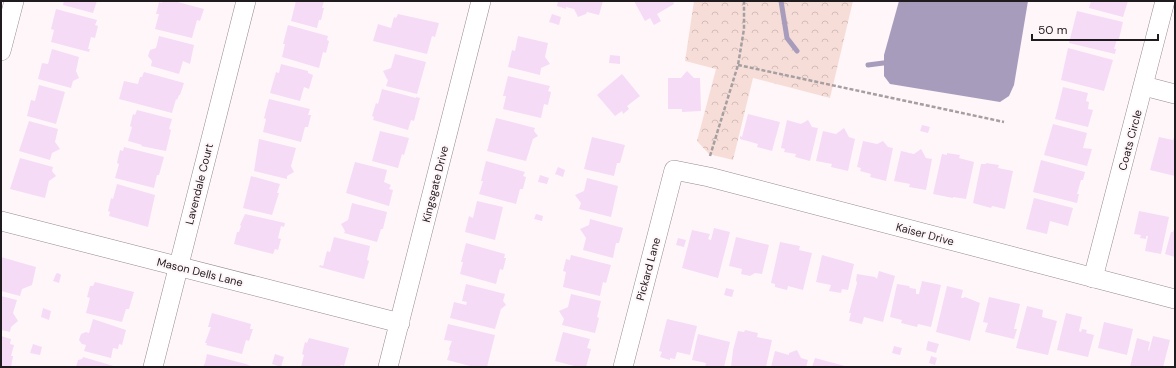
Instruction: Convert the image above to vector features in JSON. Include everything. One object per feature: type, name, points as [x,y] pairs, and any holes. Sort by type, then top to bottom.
[{"type":"street","points":[[1,51],[14,1]]},
{"type":"street","name":"Lavendale Court","points":[[153,367],[246,1]]},
{"type":"street","name":"Kingsgate Drive","points":[[388,367],[481,1]]},
{"type":"street","name":"Coats Circle","points":[[1093,278],[1165,1]]},
{"type":"street","points":[[1144,86],[1175,94]]},
{"type":"street","name":"Kaiser Drive","points":[[674,170],[1175,299]]},
{"type":"street","name":"Pickard Lane","points":[[623,367],[674,170]]},
{"type":"street","name":"Mason Dells Lane","points":[[1,221],[400,323]]},
{"type":"path","points":[[710,156],[738,65],[744,29],[744,1]]},
{"type":"path","points":[[738,65],[1004,122]]},
{"type":"green space","points":[[694,1],[853,1],[830,98],[753,78],[733,160],[709,154],[697,141],[716,69],[685,61]]},
{"type":"shaded area","points":[[899,1],[1028,1],[1014,85],[1009,96],[1000,102],[890,84],[884,76],[884,55]]},
{"type":"building","points":[[64,1],[97,1],[93,13],[63,5]]},
{"type":"building","points":[[162,1],[174,1],[204,9],[200,21],[197,20],[192,38],[155,29],[159,14],[156,14],[159,2],[162,3]]},
{"type":"building","points":[[296,1],[324,1],[321,20],[319,20],[317,28],[291,21]]},
{"type":"building","points":[[558,1],[603,1],[599,15],[587,12],[586,14],[578,17],[574,9],[566,7],[566,9],[557,6]]},
{"type":"building","points":[[634,1],[673,1],[674,4],[657,14],[661,21],[654,25],[650,18],[645,21]]},
{"type":"building","points":[[1091,1],[1128,1],[1123,17],[1089,8]]},
{"type":"building","points":[[56,9],[97,20],[95,25],[98,26],[95,38],[91,37],[88,49],[90,49],[89,52],[51,42],[54,30],[51,29]]},
{"type":"building","points":[[1077,11],[1123,22],[1119,39],[1117,39],[1114,49],[1116,49],[1115,54],[1069,43]]},
{"type":"building","points":[[398,14],[439,23],[435,37],[432,36],[427,54],[373,41],[378,24],[391,28],[394,17],[396,18]]},
{"type":"building","points":[[552,14],[561,17],[559,25],[549,22]]},
{"type":"building","points":[[288,25],[328,36],[327,40],[329,41],[326,53],[323,52],[319,68],[282,57],[285,44],[283,44]]},
{"type":"building","points":[[159,36],[194,45],[190,64],[183,61],[179,74],[151,66],[152,61],[148,56],[150,50],[156,48]]},
{"type":"building","points":[[518,36],[548,43],[545,57],[550,64],[541,68],[540,75],[508,67],[512,50],[515,51]]},
{"type":"building","points":[[1068,48],[1113,60],[1104,91],[1061,80]]},
{"type":"building","points":[[52,49],[79,57],[76,71],[79,78],[73,81],[71,88],[38,79],[42,63],[48,64]]},
{"type":"building","points":[[395,54],[426,62],[417,94],[386,86],[388,80],[383,71],[391,68]]},
{"type":"building","points":[[610,55],[620,56],[620,64],[609,63]]},
{"type":"building","points":[[281,64],[308,71],[308,73],[313,75],[309,89],[304,87],[300,101],[270,93],[276,72],[279,73]]},
{"type":"building","points":[[687,71],[694,78],[700,78],[701,111],[682,112],[682,109],[668,109],[668,78],[681,78]]},
{"type":"building","points":[[144,72],[184,83],[180,95],[177,100],[176,99],[172,113],[119,99],[124,81],[138,84],[140,77],[142,77]]},
{"type":"building","points":[[622,74],[640,96],[627,106],[629,109],[623,114],[622,111],[615,116],[597,95]]},
{"type":"building","points":[[508,76],[550,86],[548,91],[551,92],[548,105],[544,104],[541,118],[503,109],[506,96],[503,96]]},
{"type":"building","points":[[39,85],[65,92],[56,124],[27,116],[31,100],[35,101]]},
{"type":"building","points":[[1063,87],[1088,93],[1086,101],[1089,102],[1088,109],[1093,110],[1088,127],[1055,119]]},
{"type":"building","points":[[382,89],[420,98],[414,121],[411,120],[408,130],[373,120],[374,117],[372,116],[376,103],[378,104]]},
{"type":"building","points":[[269,99],[310,109],[308,115],[311,115],[308,127],[305,127],[301,142],[263,132],[266,119],[264,118]]},
{"type":"building","points":[[137,110],[172,119],[166,151],[141,146],[142,145],[128,141],[132,127],[130,126],[133,114],[135,115]]},
{"type":"building","points":[[748,114],[780,122],[772,151],[757,147],[758,144],[740,139],[740,136],[742,137]]},
{"type":"building","points":[[496,118],[535,128],[534,131],[538,136],[533,139],[526,161],[487,151]]},
{"type":"building","points":[[787,120],[801,124],[808,120],[812,127],[818,128],[810,161],[795,157],[796,154],[784,152],[785,149],[781,148]]},
{"type":"building","points":[[29,121],[58,129],[55,142],[60,149],[52,153],[50,160],[19,151]]},
{"type":"building","points":[[1053,124],[1087,133],[1083,148],[1092,149],[1087,166],[1044,155]]},
{"type":"building","points":[[922,125],[930,127],[928,133],[920,131]]},
{"type":"building","points":[[844,128],[849,137],[855,139],[848,171],[831,167],[832,164],[816,161],[823,131],[836,134]]},
{"type":"building","points":[[380,131],[409,138],[398,168],[372,161]]},
{"type":"building","points":[[1175,135],[1175,176],[1150,170],[1159,137],[1173,140]]},
{"type":"building","points":[[592,137],[625,145],[620,163],[617,163],[614,176],[584,169]]},
{"type":"building","points":[[259,139],[296,148],[291,166],[294,172],[287,176],[287,179],[254,171]]},
{"type":"building","points":[[863,141],[877,144],[883,141],[888,147],[893,148],[886,181],[870,177],[871,174],[860,171],[861,168],[857,167]]},
{"type":"building","points":[[124,147],[164,157],[154,188],[115,178],[119,164],[117,163],[120,150],[123,151]]},
{"type":"building","points":[[921,149],[926,158],[932,159],[926,190],[909,187],[910,184],[894,181],[901,151],[914,154]]},
{"type":"building","points":[[947,153],[960,155],[959,158],[974,162],[966,199],[933,194],[942,154],[947,155]]},
{"type":"building","points":[[20,158],[53,167],[52,171],[56,176],[49,181],[45,198],[10,189]]},
{"type":"building","points":[[1041,160],[1085,172],[1077,194],[1079,194],[1077,203],[1033,192]]},
{"type":"building","points":[[486,161],[525,172],[523,176],[526,177],[523,189],[520,189],[516,204],[479,194],[483,181],[481,181]]},
{"type":"building","points":[[355,162],[387,170],[384,182],[391,185],[389,189],[393,190],[389,206],[346,193]]},
{"type":"building","points":[[986,163],[999,165],[998,168],[1013,171],[1005,209],[992,206],[991,208],[973,203],[981,164]]},
{"type":"building","points":[[558,167],[565,170],[563,177],[555,174]]},
{"type":"building","points":[[540,175],[549,178],[547,184],[538,182]]},
{"type":"building","points":[[251,176],[280,184],[277,193],[279,193],[272,215],[243,208]]},
{"type":"building","points":[[587,178],[618,186],[611,217],[579,209],[581,203],[575,195],[584,191]]},
{"type":"building","points":[[117,184],[155,195],[148,227],[109,216],[110,212],[108,211],[111,198],[113,199]]},
{"type":"building","points":[[1034,198],[1073,208],[1068,226],[1050,221],[1047,234],[1026,229]]},
{"type":"building","points":[[477,201],[503,207],[495,240],[465,232],[469,216],[473,218]]},
{"type":"building","points":[[352,203],[387,212],[383,229],[381,229],[377,242],[344,233],[345,231],[341,224],[348,220]]},
{"type":"building","points":[[1139,211],[1169,217],[1161,254],[1145,251],[1148,236],[1146,236],[1146,239],[1140,238],[1141,235],[1134,234]]},
{"type":"building","points":[[245,214],[285,223],[284,227],[281,226],[278,238],[281,239],[278,250],[275,249],[273,254],[234,244],[237,232],[239,232],[240,225]]},
{"type":"building","points":[[536,214],[543,216],[542,221],[534,219]]},
{"type":"building","points":[[590,219],[623,228],[619,243],[616,243],[613,258],[583,250],[586,238],[580,229],[589,225]]},
{"type":"building","points":[[1175,227],[1175,257],[1165,254],[1171,232],[1173,232]]},
{"type":"building","points":[[714,228],[730,232],[718,278],[682,268],[692,230],[710,234],[708,239],[711,240]]},
{"type":"building","points":[[334,237],[370,246],[367,260],[369,261],[364,279],[319,267],[320,265],[323,266],[327,251],[330,252]]},
{"type":"building","points":[[736,237],[769,245],[762,274],[755,273],[750,276],[741,274],[742,269],[729,266]]},
{"type":"building","points":[[678,238],[686,240],[684,247],[676,245]]},
{"type":"building","points":[[780,242],[800,246],[799,250],[812,253],[803,290],[788,286],[787,290],[775,287],[775,284],[771,283]]},
{"type":"building","points":[[466,243],[505,254],[504,258],[506,258],[503,270],[500,269],[496,284],[460,274],[463,262],[461,262]]},
{"type":"building","points":[[571,255],[611,265],[606,283],[603,282],[600,296],[563,287],[566,272],[563,271],[566,259],[570,260]]},
{"type":"building","points":[[822,255],[854,264],[848,290],[842,289],[841,293],[829,291],[831,285],[816,282]]},
{"type":"building","points":[[1,257],[36,267],[32,285],[22,289],[20,296],[1,291]]},
{"type":"building","points":[[879,271],[895,276],[883,322],[864,317],[862,324],[849,321],[851,313],[849,313],[857,283],[857,274],[875,277],[877,279]]},
{"type":"building","points":[[57,273],[61,275],[59,283],[53,281]]},
{"type":"building","points":[[922,281],[941,285],[931,327],[918,324],[917,327],[901,323],[902,320],[890,317],[897,284],[916,289],[916,294],[919,294]]},
{"type":"building","points":[[95,282],[134,292],[129,309],[126,309],[122,322],[86,313],[90,298],[87,297],[90,286],[93,286]]},
{"type":"building","points":[[466,284],[505,294],[503,301],[506,305],[501,309],[495,329],[450,318],[454,302],[466,305],[467,302],[462,301]]},
{"type":"building","points":[[947,286],[963,290],[961,298],[965,297],[980,303],[970,341],[936,332]]},
{"type":"building","points":[[726,288],[734,290],[732,297],[724,295]]},
{"type":"building","points":[[571,294],[601,301],[595,333],[562,325],[564,319],[559,311],[568,307]]},
{"type":"building","points":[[1,296],[17,300],[13,313],[18,321],[11,327],[10,332],[1,330]]},
{"type":"building","points":[[989,297],[1020,304],[1014,329],[1017,329],[1014,339],[985,332],[988,323],[983,322]]},
{"type":"building","points":[[1027,306],[1043,310],[1042,317],[1057,321],[1048,355],[1016,348]]},
{"type":"building","points":[[43,308],[51,311],[49,320],[41,317]]},
{"type":"building","points":[[212,313],[251,324],[250,329],[253,329],[249,341],[246,340],[242,354],[206,345],[207,343],[205,343],[211,327],[208,327]]},
{"type":"building","points":[[1066,313],[1082,317],[1079,331],[1081,332],[1082,329],[1087,330],[1086,333],[1094,335],[1088,357],[1057,350]]},
{"type":"building","points":[[93,319],[126,330],[122,345],[119,344],[118,349],[113,348],[111,358],[84,351],[86,345],[82,344],[79,340],[81,334],[86,332],[89,333]]},
{"type":"building","points":[[667,319],[697,326],[690,355],[677,352],[675,359],[670,358],[670,360],[660,357],[662,352],[659,351]]},
{"type":"building","points":[[1104,322],[1133,329],[1127,355],[1098,348]]},
{"type":"building","points":[[448,324],[495,335],[487,367],[474,367],[447,360],[452,341],[444,340]]},
{"type":"building","points":[[745,330],[758,333],[757,337],[772,340],[766,367],[731,367],[733,350],[738,331],[744,332]]},
{"type":"building","points":[[563,332],[590,339],[587,348],[591,349],[586,367],[578,367],[555,361]]},
{"type":"building","points":[[698,334],[730,342],[724,367],[705,367],[706,363],[692,360]]},
{"type":"building","points":[[1,336],[11,339],[10,344],[14,345],[11,356],[13,356],[11,367],[1,367]]},
{"type":"building","points":[[1153,336],[1170,340],[1163,367],[1130,367],[1137,338],[1150,342],[1149,351]]},
{"type":"building","points":[[309,338],[349,348],[344,366],[301,367],[305,342],[307,343]]},
{"type":"building","points":[[928,341],[939,344],[936,353],[926,350]]},
{"type":"building","points":[[33,344],[42,347],[40,355],[30,353]]},
{"type":"building","points":[[894,346],[902,348],[900,355],[892,353]]},
{"type":"building","points":[[797,350],[801,358],[808,360],[806,367],[771,367],[775,351],[789,355],[789,353]]},
{"type":"building","points":[[207,354],[246,364],[253,367],[203,367]]},
{"type":"building","points":[[275,354],[284,357],[281,367],[272,364]]},
{"type":"building","points":[[931,356],[937,358],[935,365],[929,363]]},
{"type":"building","points":[[83,357],[117,367],[76,367],[78,360],[82,359]]},
{"type":"building","points":[[815,358],[845,366],[845,367],[812,367]]},
{"type":"waterway","points":[[781,1],[787,38],[797,51]]},
{"type":"waterway","points":[[868,65],[891,62]]}]
